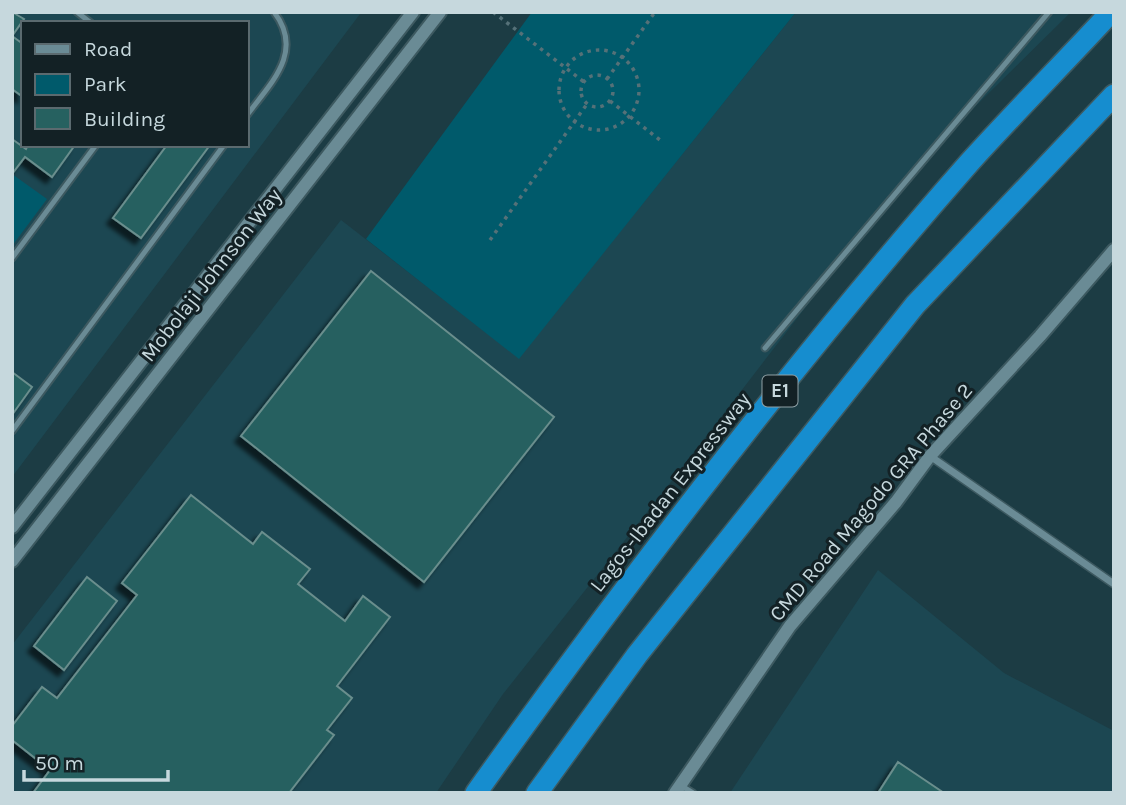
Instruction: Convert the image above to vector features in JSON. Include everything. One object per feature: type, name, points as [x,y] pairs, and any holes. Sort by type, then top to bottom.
[{"type":"highway","name":"Lagos-Ibadan Expressway","points":[[476,793],[592,631],[837,319],[970,163],[1111,12]]},
{"type":"highway","name":"E1","points":[[537,793],[637,655],[915,305],[1114,95]]},
{"type":"street","name":"Mobolaji Johnson Way","points":[[12,527],[414,12]]},
{"type":"street","name":"Mobolaji Johnson Way","points":[[12,561],[440,12]]},
{"type":"street","name":"CMD Road Magodo GRA Phase 2","points":[[678,789],[790,626],[896,502],[930,456],[1114,250]]},
{"type":"street","points":[[930,456],[1114,584]]},
{"type":"lane","points":[[248,114],[281,69],[287,54],[284,28],[274,12]]},
{"type":"lane","points":[[765,348],[1049,12]]},
{"type":"lane","points":[[12,257],[94,147]]},
{"type":"lane","points":[[12,431],[223,147]]},
{"type":"lane","points":[[678,789],[693,793]]},
{"type":"path","points":[[493,12],[584,82]]},
{"type":"path","points":[[607,79],[655,12]]},
{"type":"path","points":[[602,49],[622,56],[631,64],[639,85],[639,96],[630,117],[609,130],[597,131],[574,122],[566,113],[558,90],[565,67],[581,53],[591,50],[602,49]]},
{"type":"path","points":[[597,75],[607,79],[612,88],[610,101],[601,107],[587,104],[581,92],[584,82],[597,75]]},
{"type":"path","points":[[610,101],[660,140]]},
{"type":"path","points":[[490,240],[587,104]]},
{"type":"shaded area","points":[[12,12],[360,14],[12,477]]},
{"type":"shaded area","points":[[796,12],[1071,12],[913,168],[503,694],[436,793],[12,793],[12,645],[341,220],[519,358]]},
{"type":"shaded area","points":[[878,570],[1004,673],[1114,731],[1114,793],[730,793]]},
{"type":"green space","points":[[532,12],[796,12],[519,359],[366,239]]},
{"type":"green space","points":[[12,174],[47,199],[12,246]]},
{"type":"building","points":[[12,12],[24,19],[12,36]]},
{"type":"building","points":[[12,36],[21,43],[21,96],[12,89]]},
{"type":"building","points":[[12,139],[26,149],[74,147],[52,177],[25,157],[12,174]]},
{"type":"building","points":[[166,147],[209,147],[141,238],[113,218]]},
{"type":"building","points":[[371,271],[554,417],[424,582],[241,436]]},
{"type":"building","points":[[12,372],[32,387],[12,415]]},
{"type":"building","points":[[191,495],[253,544],[262,532],[310,569],[298,584],[345,621],[363,596],[390,617],[337,686],[352,698],[327,730],[334,735],[289,793],[33,793],[50,770],[12,740],[12,726],[42,687],[57,698],[137,595],[122,583]]},
{"type":"building","points":[[87,577],[117,601],[64,670],[34,646]]},
{"type":"building","points":[[898,762],[944,793],[878,793]]}]
